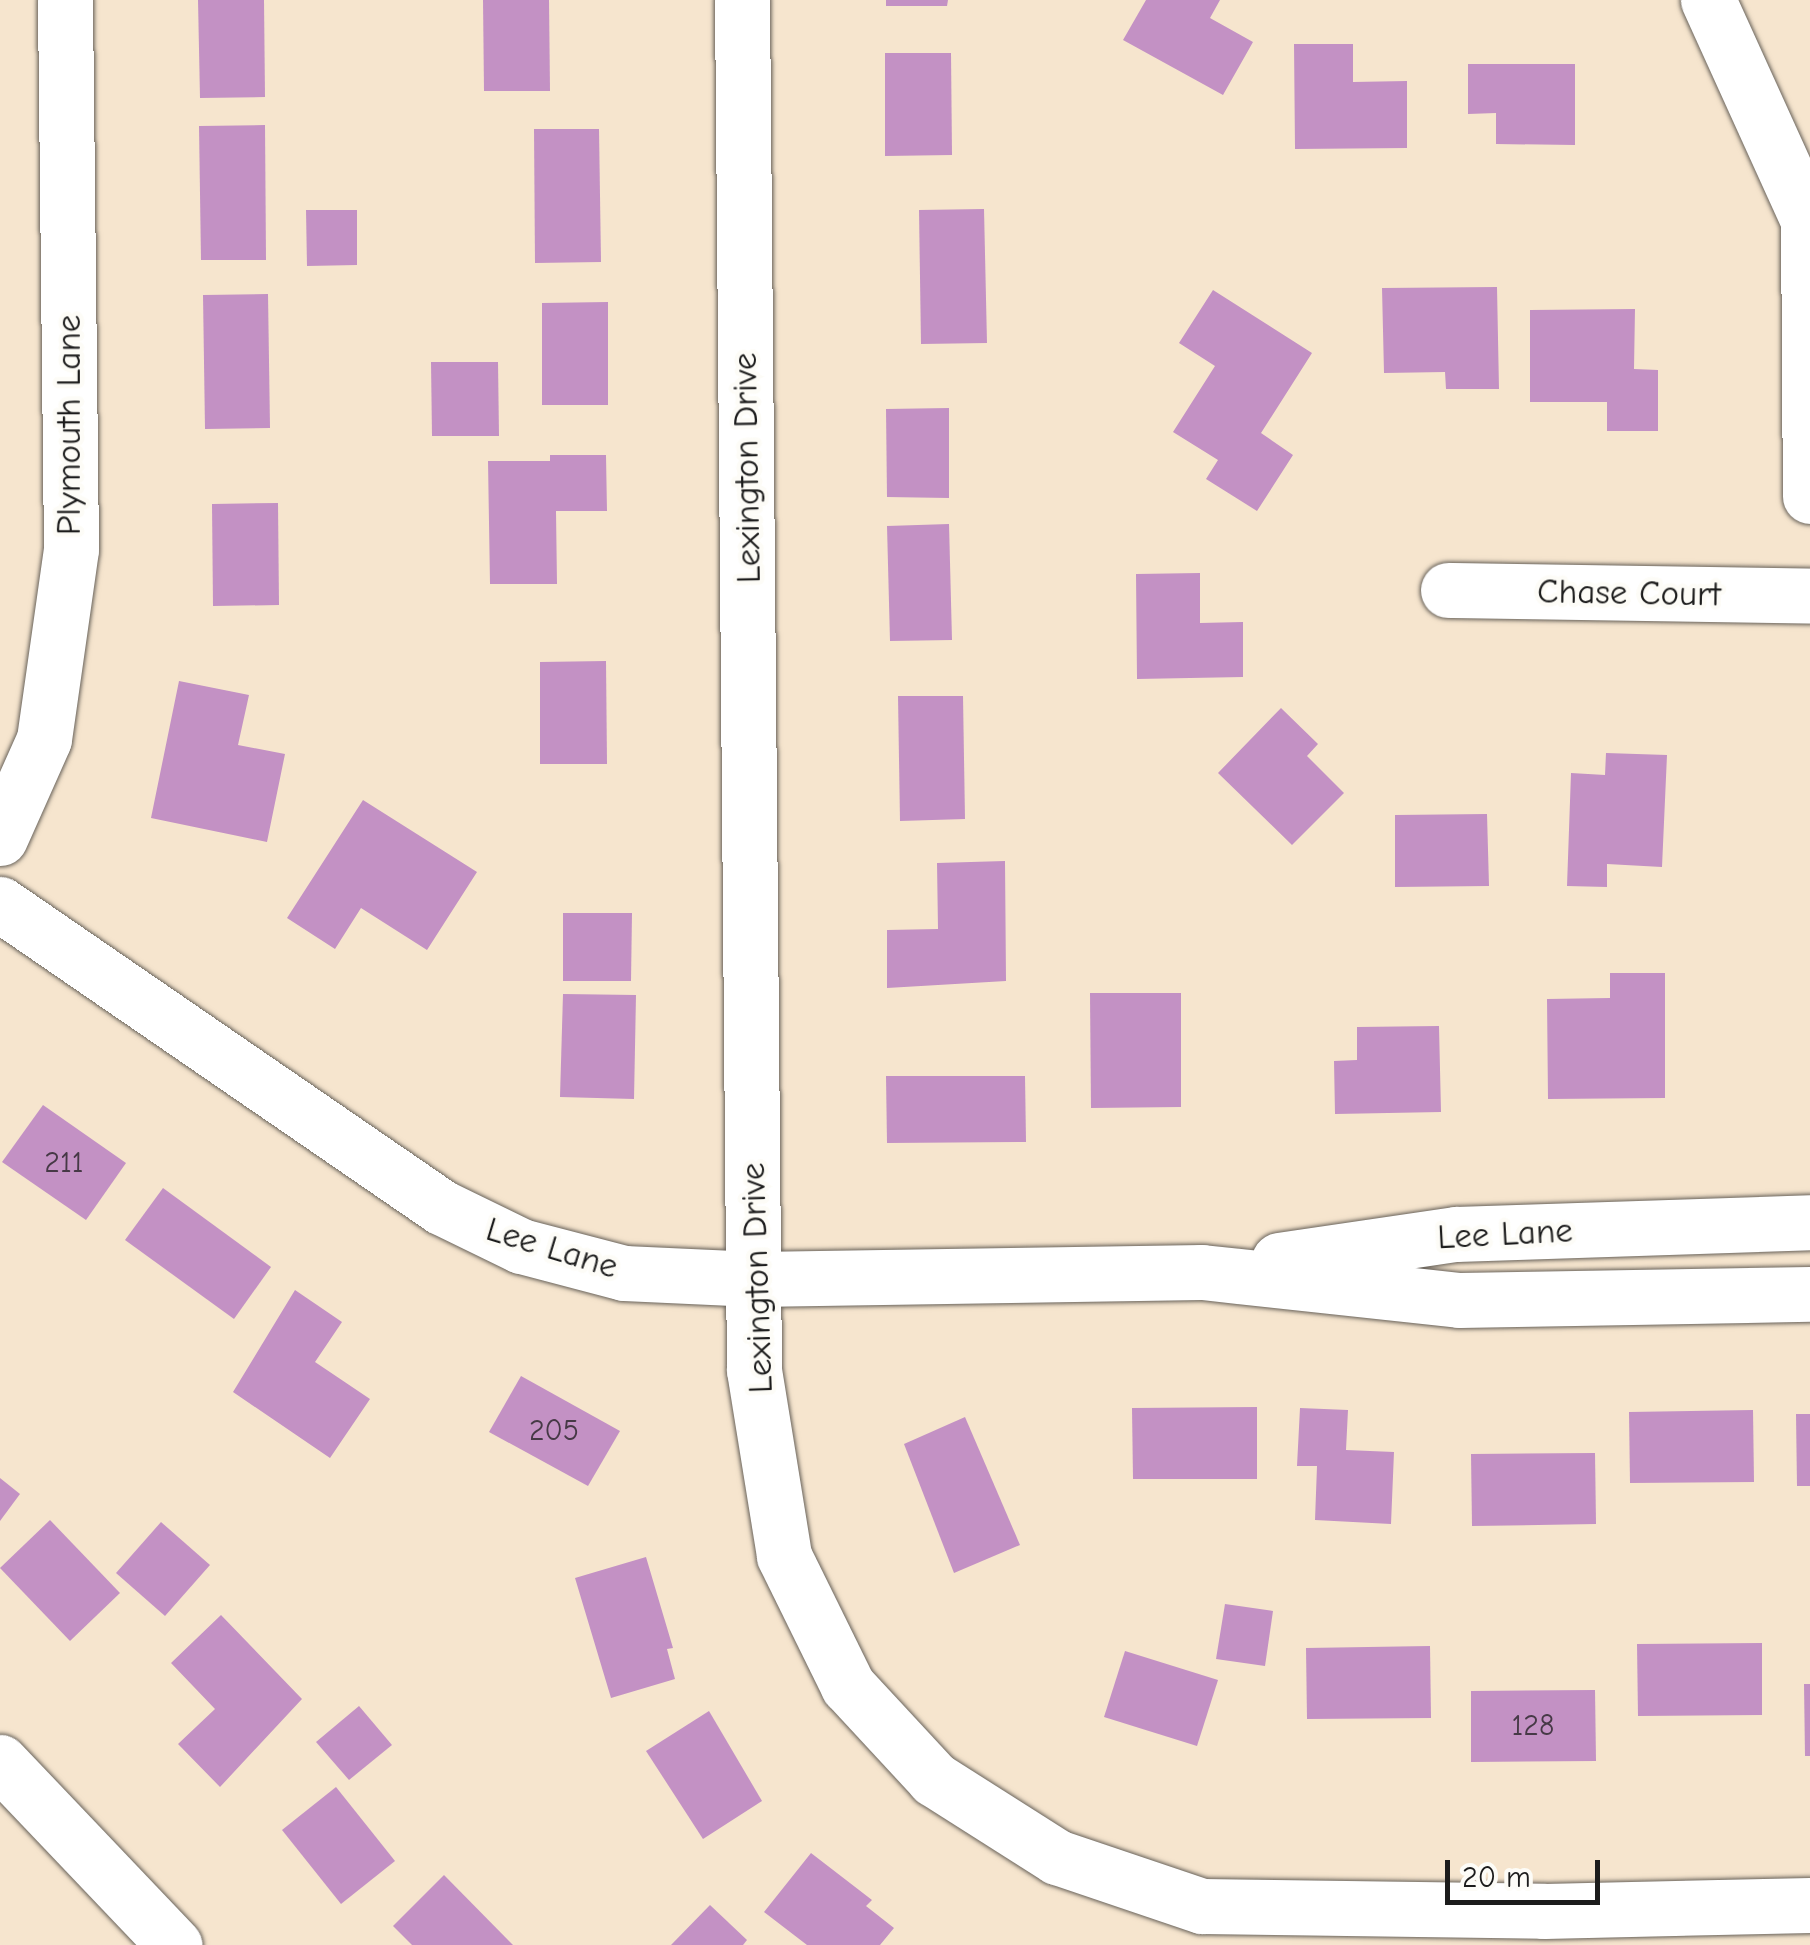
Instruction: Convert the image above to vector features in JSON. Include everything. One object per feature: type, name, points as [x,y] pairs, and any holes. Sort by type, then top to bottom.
[{"type":"street","name":"Plymouth Lane","points":[[0,838],[44,739],[71,548],[65,0]]},
{"type":"street","name":"Lexington Drive","points":[[742,0],[754,1370],[784,1556],[848,1686],[934,1780],[1058,1857],[1202,1906],[1544,1928],[1810,1906]]},
{"type":"street","points":[[1708,0],[1808,220],[1810,496]]},
{"type":"street","name":"Chase Court","points":[[1448,590],[1810,596]]},
{"type":"street","name":"Lee Lane","points":[[0,904],[441,1207],[521,1246],[624,1273],[755,1279],[1202,1272],[1459,1300],[1810,1294]]},
{"type":"street","name":"Lee Lane","points":[[1202,1272],[1456,1234],[1810,1222]]},
{"type":"street","points":[[0,1762],[174,1945]]},
{"type":"building","points":[[198,0],[264,0],[265,97],[200,98]]},
{"type":"building","points":[[483,0],[549,0],[550,91],[484,91]]},
{"type":"building","points":[[886,0],[948,0],[947,6],[886,6]]},
{"type":"building","points":[[1146,0],[1220,0],[1210,18],[1253,42],[1223,95],[1123,40]]},
{"type":"building","points":[[1294,44],[1353,44],[1353,82],[1407,81],[1407,148],[1295,149]]},
{"type":"building","points":[[885,53],[951,53],[952,155],[885,156]]},
{"type":"building","points":[[1468,64],[1575,64],[1575,145],[1496,144],[1496,113],[1468,114]]},
{"type":"building","points":[[265,125],[266,260],[201,260],[199,126]]},
{"type":"building","points":[[534,129],[599,129],[601,262],[535,263]]},
{"type":"building","points":[[984,209],[987,343],[921,344],[919,210]]},
{"type":"building","points":[[306,210],[357,210],[357,265],[307,266]]},
{"type":"building","points":[[1497,287],[1499,389],[1446,389],[1445,372],[1384,373],[1382,288]]},
{"type":"building","points":[[1213,290],[1312,353],[1261,433],[1293,455],[1257,511],[1206,479],[1218,460],[1173,432],[1215,366],[1179,343]]},
{"type":"building","points":[[268,294],[270,428],[205,429],[203,295]]},
{"type":"building","points":[[608,302],[608,405],[542,405],[542,303]]},
{"type":"building","points":[[1635,309],[1634,369],[1658,370],[1658,431],[1607,431],[1607,402],[1530,402],[1530,310]]},
{"type":"building","points":[[431,362],[498,362],[499,436],[432,436]]},
{"type":"building","points":[[949,408],[949,498],[887,497],[886,409]]},
{"type":"building","points":[[550,455],[606,455],[607,511],[556,511],[557,584],[490,584],[488,461],[550,461]]},
{"type":"building","points":[[278,503],[279,605],[213,606],[212,504]]},
{"type":"building","points":[[949,524],[952,640],[890,641],[887,526]]},
{"type":"building","points":[[1200,573],[1200,623],[1243,622],[1243,677],[1137,679],[1136,574]]},
{"type":"building","points":[[606,661],[607,764],[540,764],[540,662]]},
{"type":"building","points":[[179,681],[249,695],[238,745],[285,754],[267,842],[151,818]]},
{"type":"building","points":[[898,696],[963,696],[965,819],[900,821]]},
{"type":"building","points":[[1281,708],[1318,744],[1307,756],[1344,793],[1292,845],[1218,773]]},
{"type":"building","points":[[1606,753],[1667,755],[1662,867],[1607,864],[1607,887],[1567,886],[1571,773],[1605,775]]},
{"type":"building","points":[[363,800],[477,872],[427,950],[361,908],[335,949],[287,918]]},
{"type":"building","points":[[1487,814],[1489,886],[1395,887],[1395,815]]},
{"type":"building","points":[[1005,861],[1006,981],[887,988],[887,930],[938,929],[937,863]]},
{"type":"building","points":[[563,913],[632,913],[631,981],[563,981]]},
{"type":"building","points":[[1610,973],[1665,973],[1665,1098],[1548,1099],[1547,999],[1610,998]]},
{"type":"building","points":[[1090,993],[1181,993],[1181,1107],[1091,1108]]},
{"type":"building","points":[[563,994],[636,995],[634,1099],[560,1097]]},
{"type":"building","points":[[1439,1026],[1441,1112],[1335,1114],[1334,1061],[1357,1060],[1357,1027]]},
{"type":"building","points":[[886,1076],[1025,1076],[1026,1142],[887,1143]]},
{"type":"building","points":[[43,1105],[126,1163],[86,1220],[2,1162]]},
{"type":"building","points":[[163,1188],[271,1267],[234,1319],[125,1240]]},
{"type":"building","points":[[295,1290],[342,1322],[315,1362],[370,1399],[330,1458],[233,1392]]},
{"type":"building","points":[[521,1376],[620,1431],[588,1486],[489,1432]]},
{"type":"building","points":[[1257,1407],[1257,1479],[1133,1479],[1132,1408]]},
{"type":"building","points":[[1300,1408],[1348,1410],[1346,1450],[1394,1452],[1391,1524],[1315,1520],[1317,1466],[1297,1466]]},
{"type":"building","points":[[1753,1410],[1754,1482],[1630,1483],[1629,1412]]},
{"type":"building","points":[[1796,1414],[1810,1414],[1810,1486],[1797,1486]]},
{"type":"building","points":[[965,1417],[1020,1545],[954,1573],[904,1444]]},
{"type":"building","points":[[1595,1453],[1596,1524],[1472,1526],[1471,1454]]},
{"type":"building","points":[[0,1478],[20,1494],[0,1521]]},
{"type":"building","points":[[50,1520],[120,1593],[70,1641],[0,1568]]},
{"type":"building","points":[[161,1522],[210,1565],[165,1616],[116,1573]]},
{"type":"building","points":[[646,1557],[673,1648],[667,1649],[675,1679],[611,1698],[575,1578]]},
{"type":"building","points":[[1225,1604],[1273,1611],[1265,1666],[1216,1659]]},
{"type":"building","points":[[221,1615],[302,1699],[220,1787],[178,1744],[215,1709],[171,1663]]},
{"type":"building","points":[[1762,1643],[1762,1715],[1638,1716],[1637,1644]]},
{"type":"building","points":[[1430,1646],[1431,1718],[1307,1719],[1306,1648]]},
{"type":"building","points":[[1125,1651],[1218,1680],[1197,1746],[1104,1717]]},
{"type":"building","points":[[1804,1684],[1810,1684],[1810,1756],[1805,1756]]},
{"type":"building","points":[[1595,1690],[1596,1761],[1471,1762],[1471,1691]]},
{"type":"building","points":[[359,1706],[392,1745],[349,1780],[316,1742]]},
{"type":"building","points":[[709,1711],[762,1801],[703,1839],[646,1751]]},
{"type":"building","points":[[336,1787],[395,1861],[341,1904],[282,1830]]},
{"type":"building","points":[[811,1853],[872,1900],[866,1906],[894,1928],[880,1945],[807,1945],[764,1912]]},
{"type":"building","points":[[444,1875],[513,1945],[412,1945],[393,1926]]},
{"type":"building","points":[[710,1905],[747,1940],[743,1945],[671,1945]]}]
